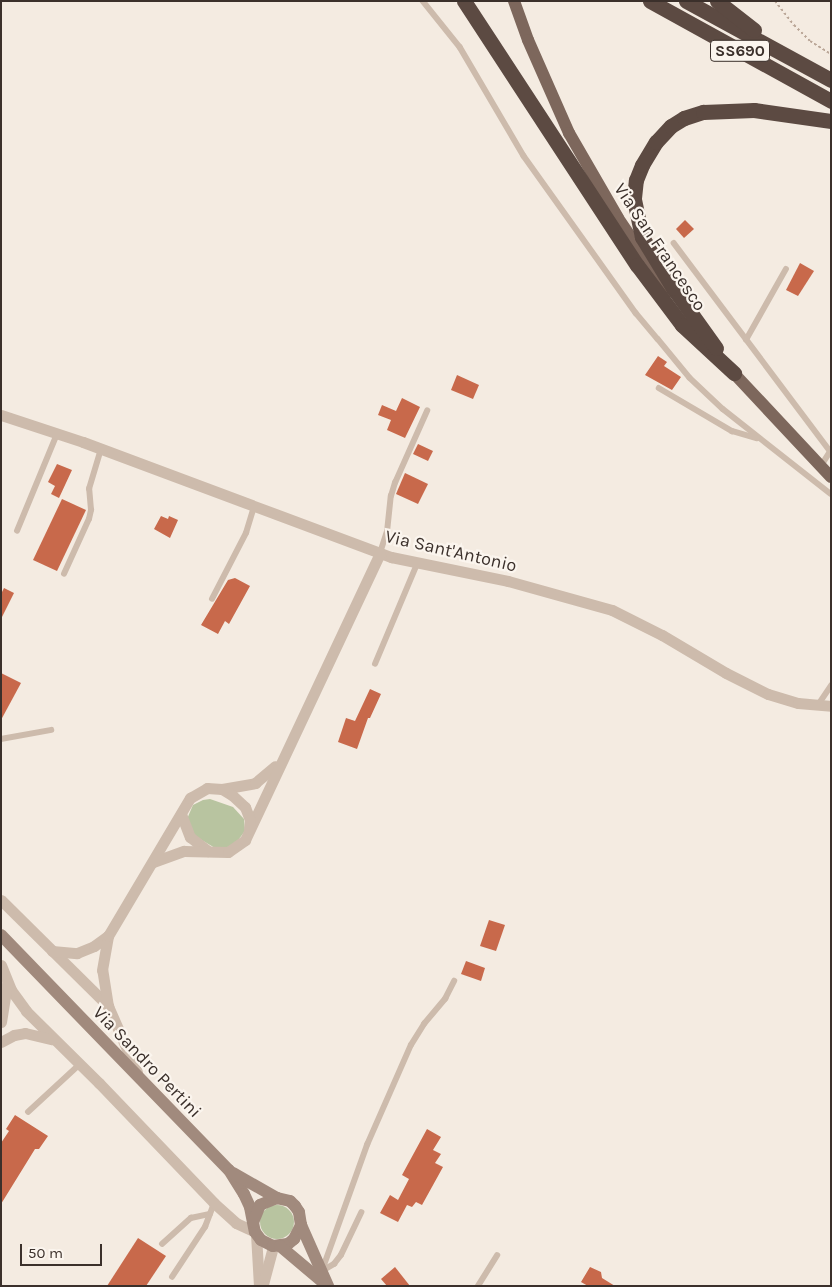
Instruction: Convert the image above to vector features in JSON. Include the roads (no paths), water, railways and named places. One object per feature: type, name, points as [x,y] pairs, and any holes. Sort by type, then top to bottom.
[{"type":"highway","points":[[464,1],[637,265],[682,325],[734,373]]},
{"type":"highway","name":"SS690","points":[[650,1],[831,101]]},
{"type":"highway","name":"SS690","points":[[686,1],[831,80]]},
{"type":"highway","points":[[717,1],[804,66]]},
{"type":"highway","points":[[734,373],[673,288],[645,242],[634,205],[638,174],[647,155],[663,133],[679,120],[696,114],[717,110],[749,109],[782,112],[831,121]]},
{"type":"main road","name":"Via San Francesco","points":[[514,1],[547,85],[592,177],[661,282],[693,325],[734,373],[831,476]]},
{"type":"main road","name":"Via Sandro Pertini","points":[[1,935],[146,1087],[229,1170],[244,1194],[255,1229]]},
{"type":"main road","points":[[229,1170],[277,1198],[290,1201],[295,1206],[299,1212],[301,1225],[328,1286]]},
{"type":"main road","points":[[277,1198],[260,1205],[255,1229],[265,1242],[277,1246],[328,1286]]},
{"type":"main road","points":[[277,1246],[294,1239],[301,1225]]},
{"type":"street","name":"Via Sant'Antonio","points":[[1,415],[101,449],[380,553],[417,564],[508,581],[612,610],[662,635],[726,673],[768,694],[791,702],[831,706]]},
{"type":"street","points":[[153,862],[179,852],[223,853],[233,850],[242,844],[248,836],[284,754],[380,553]]},
{"type":"street","points":[[108,1006],[102,970],[108,936],[181,814],[196,793],[207,788],[222,789],[255,783],[272,771],[284,754]]},
{"type":"street","points":[[222,789],[236,798],[247,811],[250,824],[248,836]]},
{"type":"street","points":[[181,814],[190,837],[198,845],[211,853]]},
{"type":"street","points":[[1,900],[108,1006],[114,1016],[135,1069],[146,1087]]},
{"type":"street","points":[[52,951],[77,953],[94,946],[108,936]]},
{"type":"street","points":[[1,964],[7,983],[26,1011],[80,1064],[212,1208],[236,1223],[255,1229],[261,1286]]},
{"type":"street","points":[[1,1022],[7,983]]},
{"type":"street","points":[[1,1042],[9,1037],[25,1033],[55,1040]]},
{"type":"street","points":[[261,1286],[277,1246]]},
{"type":"lane","points":[[423,1],[460,47],[516,144],[636,314],[702,390],[757,438],[831,494]]},
{"type":"lane","points":[[674,243],[831,451],[821,466]]},
{"type":"lane","points":[[746,340],[786,269]]},
{"type":"lane","points":[[660,388],[732,431],[757,438]]},
{"type":"lane","points":[[380,553],[387,532],[392,489],[427,411]]},
{"type":"lane","points":[[17,531],[57,434]]},
{"type":"lane","points":[[64,574],[89,519],[91,510],[88,489],[101,449]]},
{"type":"lane","points":[[212,599],[246,533],[254,506]]},
{"type":"lane","points":[[375,664],[417,564]]},
{"type":"lane","points":[[818,705],[831,686]]},
{"type":"lane","points":[[1,739],[51,730]]},
{"type":"lane","points":[[322,1271],[367,1145],[412,1045],[424,1024],[445,999],[454,981]]},
{"type":"lane","points":[[28,1112],[80,1064]]},
{"type":"lane","points":[[162,1244],[191,1218],[212,1208]]},
{"type":"lane","points":[[172,1278],[205,1227],[212,1208]]},
{"type":"lane","points":[[322,1271],[334,1264],[341,1255],[361,1213]]},
{"type":"lane","points":[[478,1286],[497,1256]]}]
